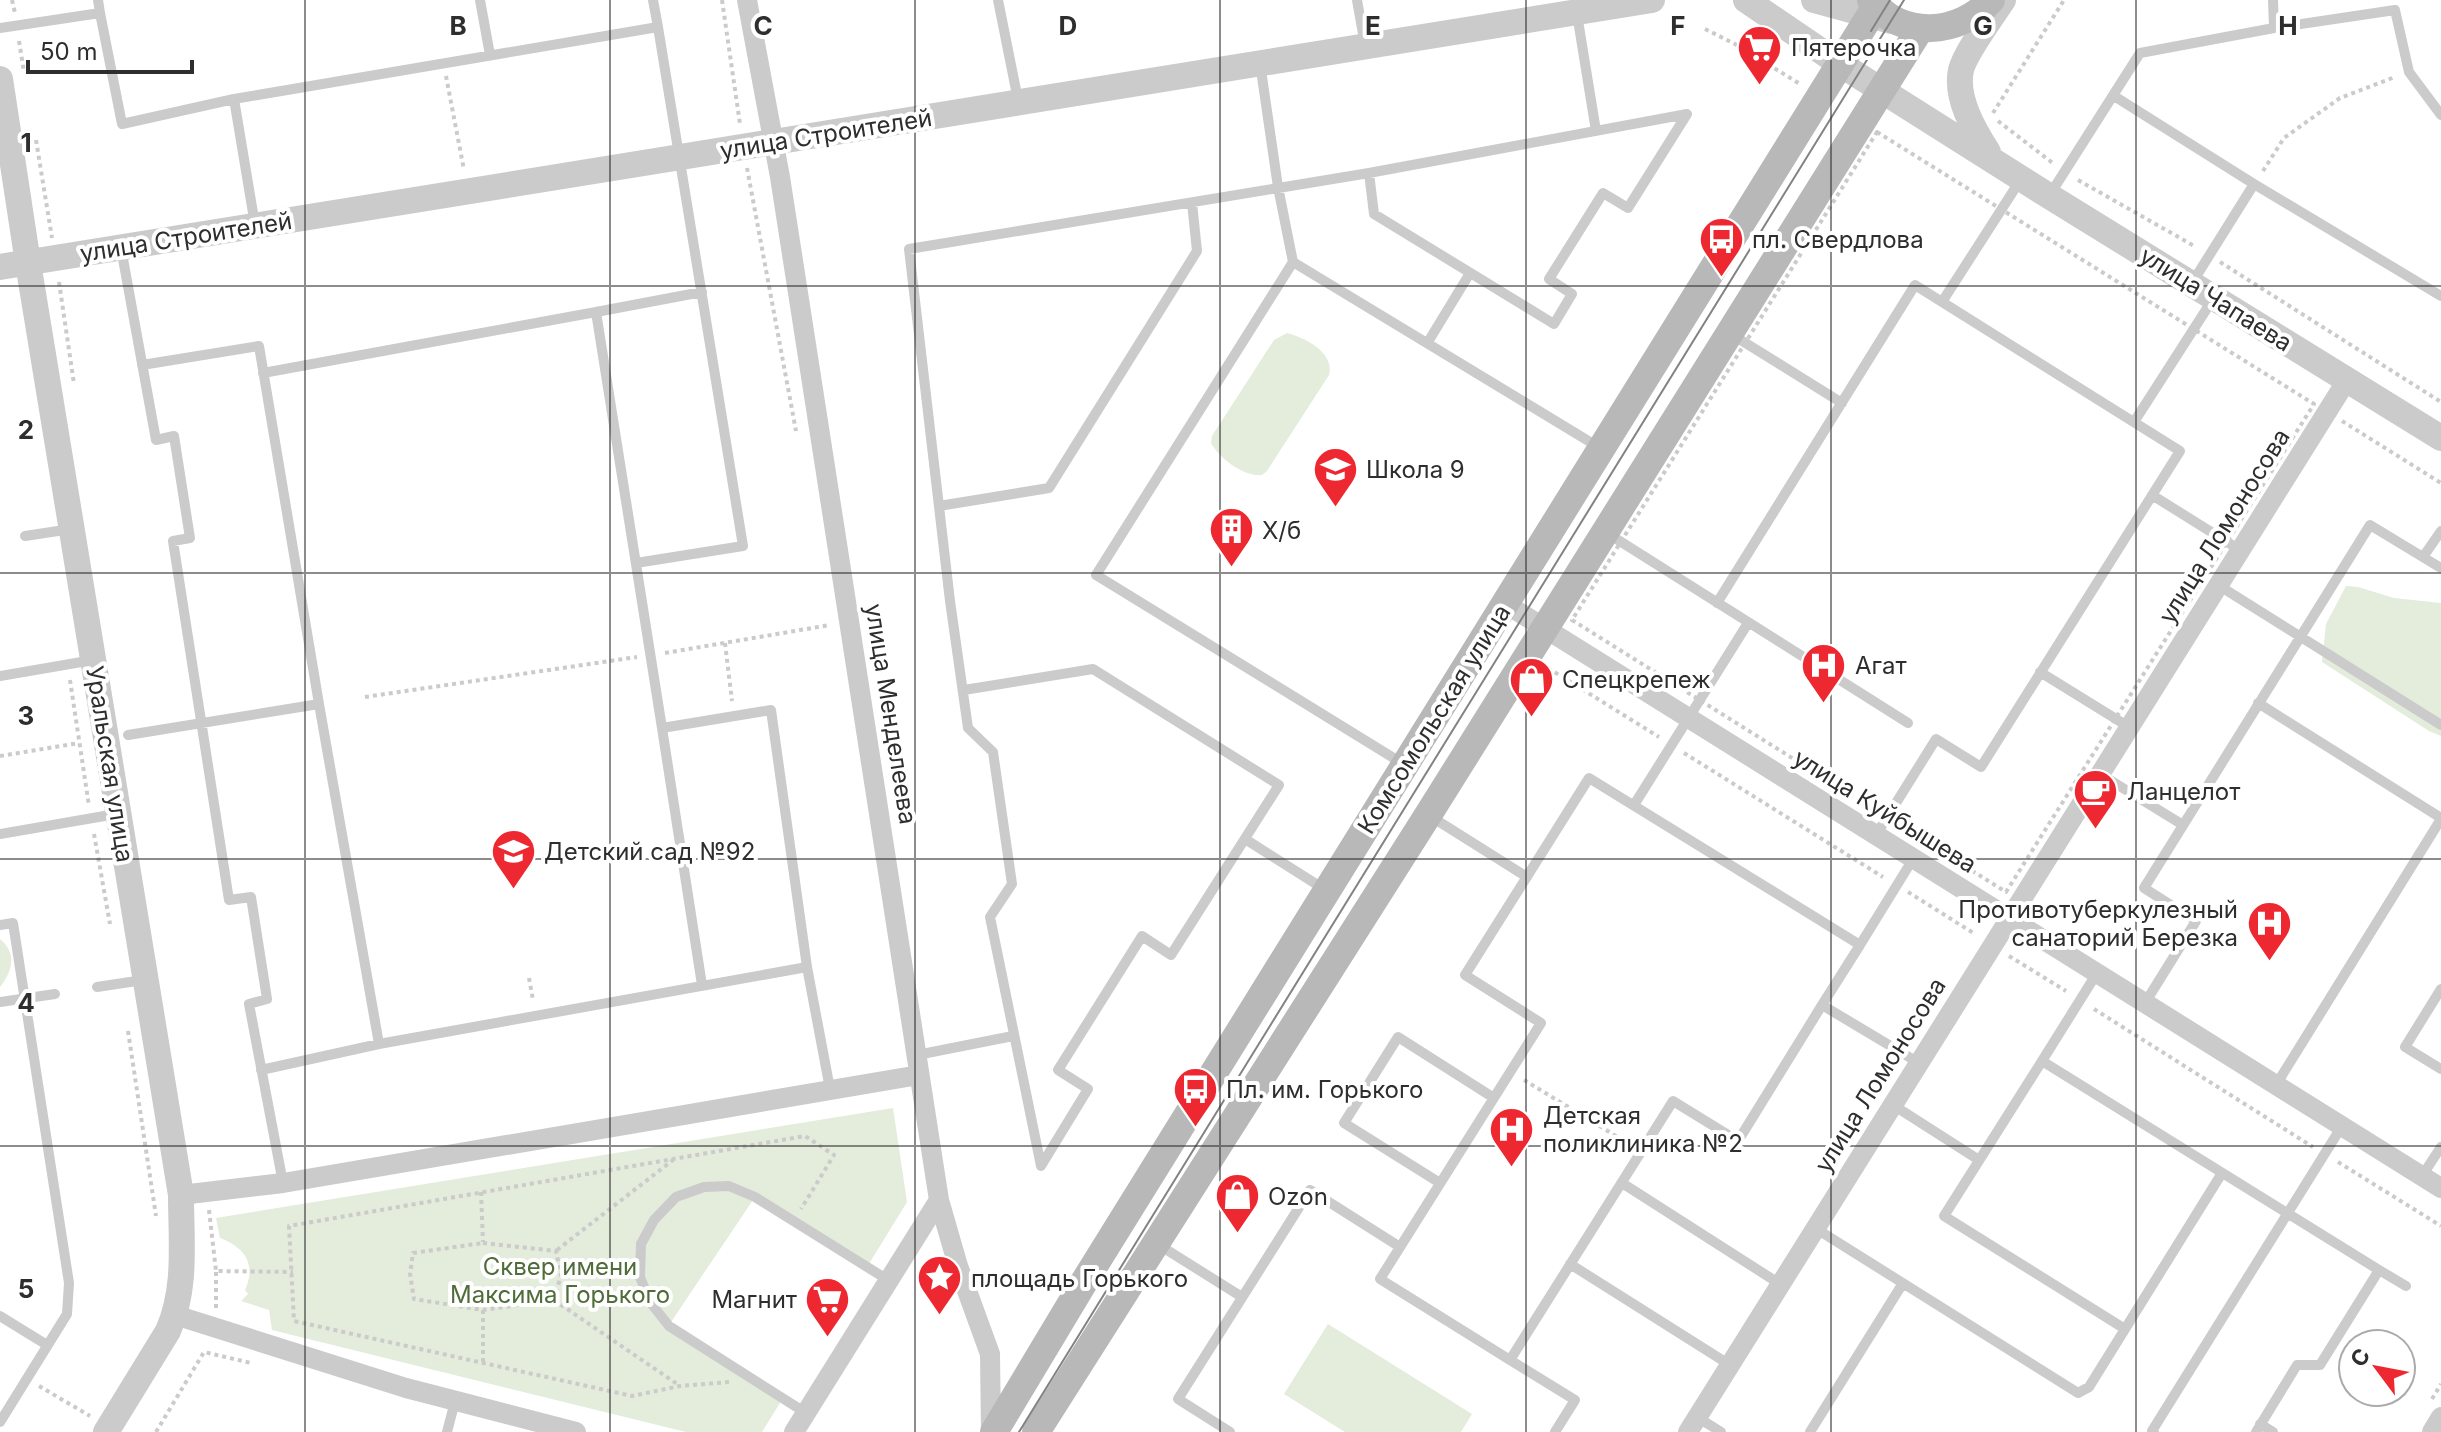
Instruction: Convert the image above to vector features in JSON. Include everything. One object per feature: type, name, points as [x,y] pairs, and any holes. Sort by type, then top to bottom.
[{"type":"main road","points":[[1873,7],[1914,27],[1951,27],[1992,3]]},
{"type":"main road","name":"Комсомольская улица","points":[[992,1432],[1821,96],[1873,7]]},
{"type":"main road","name":"Комсомольская улица","points":[[1036,1432],[1730,333],[1870,127],[1882,90],[1914,27]]},
{"type":"street","name":"улица Менделеева","points":[[747,0],[850,621],[939,1200],[958,1266],[990,1354],[992,1432]]},
{"type":"street","name":"улица Строителей","points":[[0,267],[1652,0]]},
{"type":"street","name":"улица Чапаева","points":[[1746,0],[2021,179],[2441,438]]},
{"type":"street","points":[[1814,0],[1873,7]]},
{"type":"street","name":"улица Чапаева","points":[[1982,152],[1962,92],[1961,70],[1973,28],[1992,3]]},
{"type":"street","name":"Уральская улица","points":[[0,79],[72,529],[80,662],[118,814],[181,1195],[181,1287],[175,1315],[168,1331],[100,1426]]},
{"type":"street","name":"улица Ломоносова","points":[[1692,1424],[2347,380]]},
{"type":"street","name":"улица Куйбышева","points":[[1506,604],[2441,1188]]},
{"type":"street","points":[[181,1195],[283,1183],[830,1089],[918,1065]]},
{"type":"street","points":[[794,1432],[939,1200]]},
{"type":"street","points":[[175,1315],[406,1388],[576,1432]]},
{"type":"street","points":[[2432,1432],[2441,1417]]},
{"type":"lane","points":[[98,0],[122,124],[234,99],[658,27]]},
{"type":"lane","points":[[480,0],[490,55]]},
{"type":"lane","points":[[636,563],[743,546],[653,0]]},
{"type":"lane","points":[[998,0],[1019,103]]},
{"type":"lane","points":[[1357,0],[1365,47]]},
{"type":"lane","points":[[2273,0],[2274,28]]},
{"type":"lane","points":[[2049,196],[2140,53],[2395,10],[2409,72],[2441,115]]},
{"type":"lane","points":[[1577,12],[1596,131]]},
{"type":"lane","points":[[0,28],[100,13]]},
{"type":"lane","points":[[1260,63],[1278,187],[1293,262],[1096,575],[1406,765]]},
{"type":"lane","points":[[2114,96],[2441,296]]},
{"type":"lane","points":[[234,99],[256,225]]},
{"type":"lane","points":[[964,690],[1093,669],[1279,785],[1171,955],[1142,936],[1058,1070],[1088,1089],[1041,1166],[990,917],[1012,884],[993,752],[968,728],[909,249],[1369,173],[1687,114],[1628,208],[1603,193],[1549,279],[1572,294],[1554,324],[1374,214],[1369,173]]},
{"type":"lane","points":[[1942,302],[2021,179]]},
{"type":"lane","points":[[2134,422],[2202,291],[2210,255],[2254,184]]},
{"type":"lane","points":[[939,506],[1049,488],[1197,251],[1192,203]]},
{"type":"lane","points":[[121,248],[156,440],[174,436],[190,538],[173,541],[229,900],[251,897],[267,999],[249,1004],[283,1183]]},
{"type":"lane","points":[[1293,262],[1602,449]]},
{"type":"lane","points":[[1428,342],[1470,273]]},
{"type":"lane","points":[[1717,603],[1915,285],[2180,451],[1981,767],[1936,739],[1875,836]]},
{"type":"lane","points":[[263,373],[702,292]]},
{"type":"lane","points":[[596,312],[702,985]]},
{"type":"lane","points":[[1730,333],[1842,403]]},
{"type":"lane","points":[[142,365],[259,346],[379,1044]]},
{"type":"lane","points":[[2152,495],[2240,550]]},
{"type":"lane","points":[[2145,1003],[2196,921],[2144,888],[2370,525],[2441,568]]},
{"type":"lane","points":[[25,536],[72,529]]},
{"type":"lane","points":[[2423,557],[2441,531]]},
{"type":"lane","points":[[1606,532],[1908,723]]},
{"type":"lane","points":[[2218,585],[2441,725]]},
{"type":"lane","points":[[1634,805],[1748,623]]},
{"type":"lane","points":[[0,676],[80,662]]},
{"type":"lane","points":[[2040,672],[2129,727]]},
{"type":"lane","points":[[2258,703],[2441,818],[2276,1085]]},
{"type":"lane","points":[[128,735],[319,704]]},
{"type":"lane","points":[[662,728],[771,710],[807,967],[830,1089]]},
{"type":"lane","points":[[2100,774],[2183,825]]},
{"type":"lane","points":[[1555,1432],[1575,1400],[1380,1279],[1541,1023],[1465,975],[1589,778],[1860,945]]},
{"type":"lane","points":[[0,834],[118,814]]},
{"type":"lane","points":[[1428,815],[1527,877]]},
{"type":"lane","points":[[1245,839],[1327,891]]},
{"type":"lane","points":[[1510,1360],[1673,1101],[1738,1141],[1913,859]]},
{"type":"lane","points":[[0,925],[13,923],[69,1283],[67,1314],[0,1422]]},
{"type":"lane","points":[[261,1070],[379,1044],[807,967]]},
{"type":"lane","points":[[2097,973],[1944,1216],[2125,1329]]},
{"type":"lane","points":[[97,987],[146,980]]},
{"type":"lane","points":[[2441,989],[2405,1047],[2441,1069]]},
{"type":"lane","points":[[0,1002],[55,994]]},
{"type":"lane","points":[[1822,1005],[1919,1063]]},
{"type":"lane","points":[[918,1065],[1013,1036]]},
{"type":"lane","points":[[1440,1183],[1344,1123],[1398,1037],[1494,1098]]},
{"type":"lane","points":[[2042,1061],[2406,1286]]},
{"type":"lane","points":[[1893,1105],[1979,1160]]},
{"type":"lane","points":[[2154,1432],[2342,1126]]},
{"type":"lane","points":[[2422,1176],[2441,1147]]},
{"type":"lane","points":[[1815,1228],[2078,1393],[2089,1387],[2222,1173]]},
{"type":"lane","points":[[1622,1183],[1780,1284]]},
{"type":"lane","points":[[806,1413],[669,1326],[650,1302],[640,1277],[641,1244],[654,1220],[676,1197],[704,1187],[729,1186],[755,1197],[888,1280]]},
{"type":"lane","points":[[1230,1432],[1178,1399],[1310,1190],[1400,1247]]},
{"type":"lane","points":[[1157,1243],[1242,1297]]},
{"type":"lane","points":[[1570,1264],[1730,1365]]},
{"type":"lane","points":[[2273,1432],[2258,1428],[2297,1365],[2320,1365],[2379,1270]]},
{"type":"lane","points":[[1810,1432],[1903,1283]]},
{"type":"lane","points":[[0,1316],[47,1345]]},
{"type":"lane","points":[[447,1432],[453,1409]]},
{"type":"lane","points":[[1692,1424],[1721,1432]]},
{"type":"path","points":[[722,0],[743,147],[798,441]]},
{"type":"path","points":[[2064,0],[1991,116],[2064,172],[2210,255],[2441,402]]},
{"type":"path","points":[[1705,29],[1821,96]]},
{"type":"path","points":[[443,62],[464,175]]},
{"type":"path","points":[[2254,184],[2284,138],[2340,98],[2409,72]]},
{"type":"path","points":[[1952,178],[1982,152]]},
{"type":"path","points":[[2340,420],[2441,483]]},
{"type":"path","points":[[365,697],[650,655],[850,621]]},
{"type":"path","points":[[725,643],[734,716]]},
{"type":"path","points":[[80,662],[79,743],[110,924]]},
{"type":"path","points":[[1544,665],[1979,937]]},
{"type":"path","points":[[0,756],[79,743]]},
{"type":"path","points":[[2006,954],[2441,1226]]},
{"type":"path","points":[[529,978],[536,1015]]},
{"type":"path","points":[[128,1030],[158,1227]]},
{"type":"path","points":[[1510,1071],[1641,1152]]},
{"type":"path","points":[[755,1380],[680,1386],[632,1396],[294,1321],[289,1226],[805,1136],[834,1155],[793,1221]]},
{"type":"path","points":[[675,1158],[556,1251],[483,1243],[413,1253],[407,1274],[414,1299],[483,1310],[554,1300],[680,1386]]},
{"type":"path","points":[[481,1192],[483,1243]]},
{"type":"path","points":[[208,1206],[216,1271],[216,1316]]},
{"type":"path","points":[[554,1300],[561,1275],[556,1251]]},
{"type":"path","points":[[216,1271],[293,1272]]},
{"type":"path","points":[[561,1275],[640,1277]]},
{"type":"path","points":[[483,1310],[483,1362]]},
{"type":"path","points":[[156,1432],[204,1352]]},
{"type":"path","points":[[27,1379],[100,1426]]},
{"type":"green space","points":[[1287,333],[1310,343],[1323,353],[1330,367],[1329,375],[1267,471],[1255,475],[1220,455],[1211,443],[1212,436],[1274,340]]},
{"type":"green space","points":[[2346,586],[2394,598],[2441,603],[2441,736],[2322,662],[2326,624]]},
{"type":"green space","points":[[0,939],[9,950],[11,962],[8,975],[0,987]]},
{"type":"green space","name":"Сквер имени Максима Горького","points":[[893,1108],[907,1202],[867,1267],[755,1197],[669,1325],[783,1398],[762,1432],[686,1432],[272,1330],[269,1310],[241,1301],[248,1294],[245,1290],[249,1264],[236,1246],[220,1238],[216,1218]]},
{"type":"green space","points":[[1328,1324],[1472,1414],[1461,1432],[1345,1432],[1284,1394]]},
{"type":"tram line","points":[[1871,31],[1890,0]]},
{"type":"tram line","points":[[1019,1432],[1904,0]]},
{"type":"place","name":"Пятерочка","points":[[1760,86]]},
{"type":"place","name":"пл. Свердлова","points":[[1721,278]]},
{"type":"place","name":"Школа 9","points":[[1335,508]]},
{"type":"place","name":"Х/б","points":[[1231,569]]},
{"type":"place","name":"Агат","points":[[1824,704]]},
{"type":"place","name":"Спецкрепеж","points":[[1531,718]]},
{"type":"place","name":"Ланцелот","points":[[2096,830]]},
{"type":"place","name":"Детский сад №92","points":[[513,890]]},
{"type":"place","name":"Противотуберкулезный санаторий Березка","points":[[2269,962]]},
{"type":"place","name":"Пл. им. Горького","points":[[1195,1128]]},
{"type":"place","name":"Детская поликлиника №2","points":[[1512,1168]]},
{"type":"place","name":"Ozon","points":[[1237,1235]]},
{"type":"place","name":"площадь Горького","points":[[940,1317]]},
{"type":"place","name":"Магнит","points":[[828,1338]]}]
